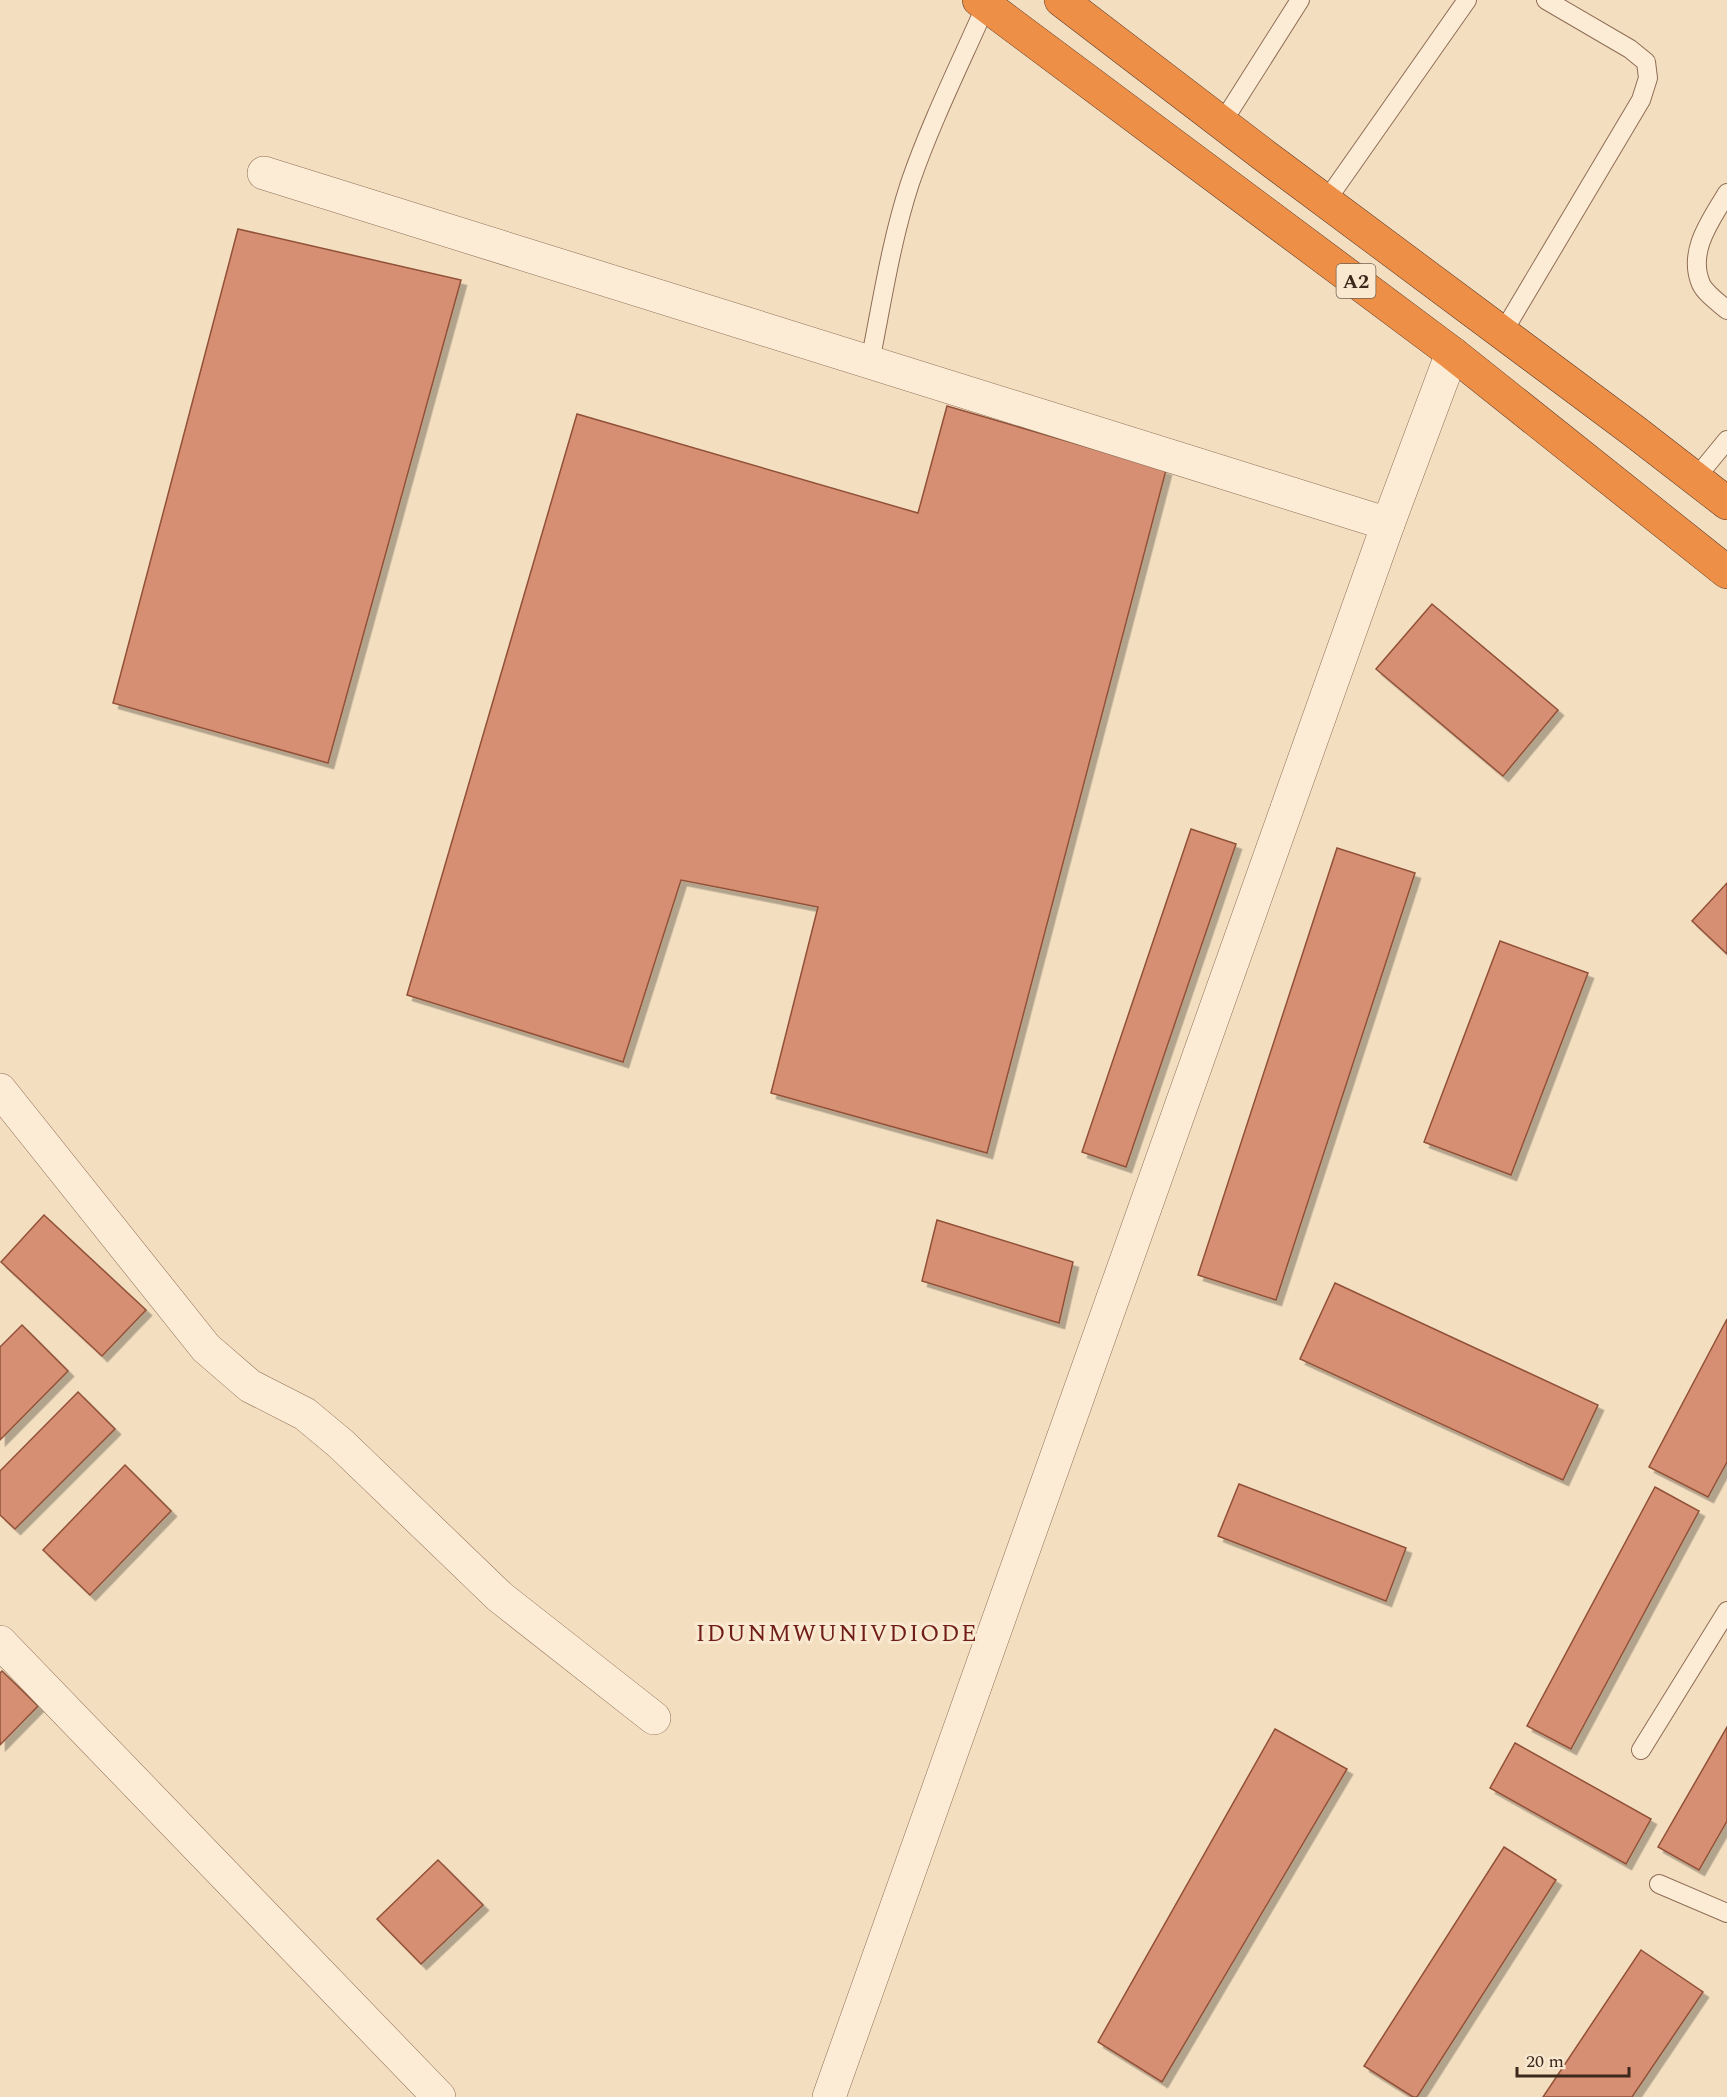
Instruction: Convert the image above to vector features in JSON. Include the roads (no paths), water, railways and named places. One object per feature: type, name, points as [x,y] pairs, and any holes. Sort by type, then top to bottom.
[{"type":"highway","name":"A2","points":[[1061,0],[1727,503]]},
{"type":"highway","name":"A2","points":[[982,3],[1452,353],[1727,572]]},
{"type":"street","points":[[264,173],[1388,524]]},
{"type":"street","points":[[829,2097],[1388,524],[1452,353]]},
{"type":"street","points":[[0,1090],[206,1348],[250,1386],[305,1414],[341,1444],[500,1597],[654,1718]]},
{"type":"street","points":[[0,1103],[4,1128],[0,1135]]},
{"type":"street","points":[[0,1642],[439,2097]]},
{"type":"lane","points":[[1222,123],[1300,0]]},
{"type":"lane","points":[[1326,201],[1467,0]]},
{"type":"lane","points":[[1503,332],[1641,100],[1648,78],[1646,63],[1630,49],[1546,0]]},
{"type":"lane","points":[[870,362],[893,246],[910,185],[925,141],[982,3]]},
{"type":"lane","points":[[1727,193],[1701,238],[1695,263],[1701,286],[1727,310]]},
{"type":"lane","points":[[1695,478],[1727,440]]},
{"type":"lane","points":[[1641,1750],[1727,1611]]},
{"type":"lane","points":[[1659,1884],[1727,1913]]},
{"type":"district","name":"IDUNMWUNIVDIODE","points":[[837,1633]]}]
